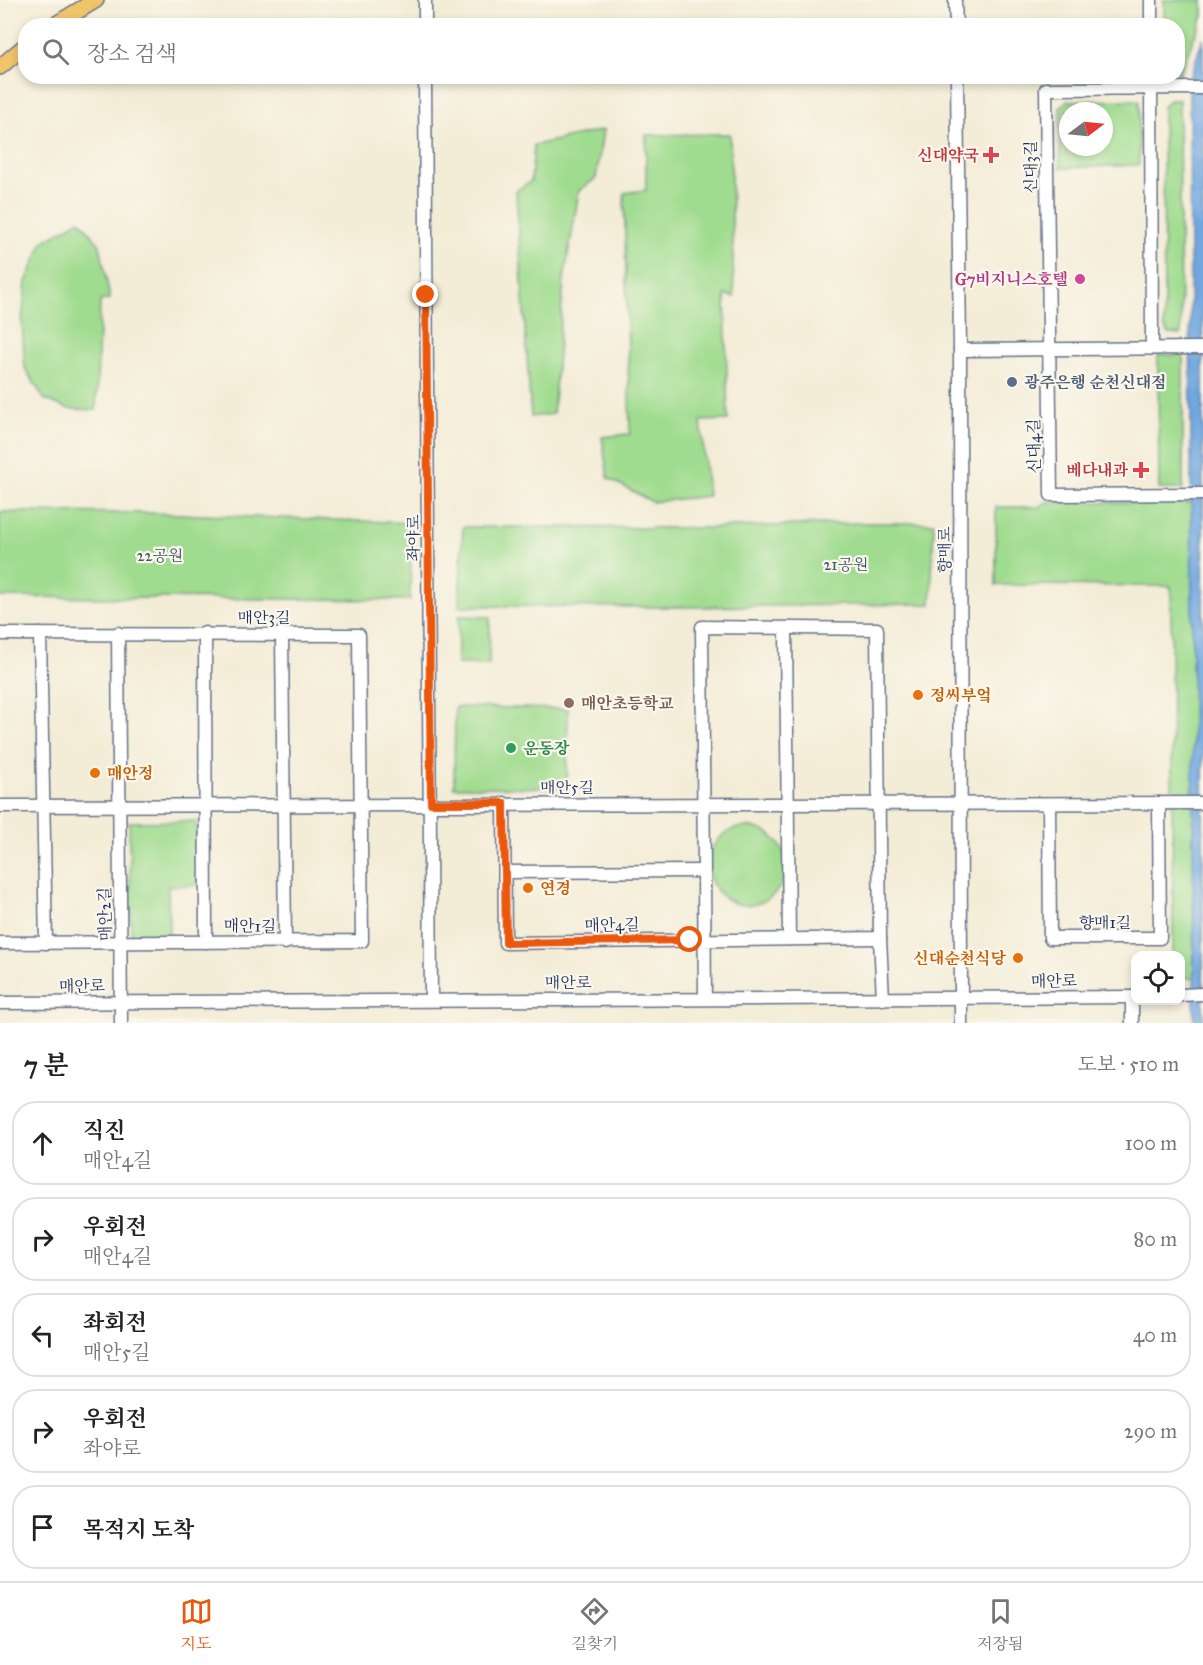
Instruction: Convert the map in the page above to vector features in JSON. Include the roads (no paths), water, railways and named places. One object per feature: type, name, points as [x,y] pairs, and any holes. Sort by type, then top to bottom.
[{"type":"main road","points":[[66,18],[96,0]]},
{"type":"main road","points":[[2,60],[18,50]]},
{"type":"street","points":[[425,0],[425,18]]},
{"type":"street","points":[[955,0],[956,18]]},
{"type":"street","points":[[1151,0],[1151,18]]},
{"type":"street","name":"좌야로","points":[[425,84],[431,803],[430,999]]},
{"type":"street","name":"향매로","points":[[957,84],[962,804],[961,1023]]},
{"type":"street","name":"신대3길","points":[[1048,350],[1046,89],[1121,84]]},
{"type":"street","points":[[1151,84],[1152,348]]},
{"type":"street","name":"신대3길","points":[[1159,84],[1176,88],[1203,88]]},
{"type":"street","points":[[960,350],[1203,348]]},
{"type":"street","name":"신대4길","points":[[1048,350],[1052,495],[1203,494]]},
{"type":"street","points":[[705,998],[702,627],[877,629],[880,938],[883,999]]},
{"type":"street","points":[[786,629],[789,939]]},
{"type":"street","name":"매안2길","points":[[118,633],[121,1023]]},
{"type":"street","points":[[205,633],[206,942]]},
{"type":"street","points":[[282,633],[285,943]]},
{"type":"street","name":"매안3길","points":[[0,634],[359,635],[361,803]]},
{"type":"street","points":[[40,634],[46,943]]},
{"type":"street","name":"매안1길","points":[[0,943],[362,941],[361,803]]},
{"type":"street","points":[[0,806],[431,803]]},
{"type":"street","name":"매안5길","points":[[431,803],[962,804]]},
{"type":"street","name":"매안4길","points":[[504,803],[506,943],[880,938]]},
{"type":"street","name":"향매1길","points":[[1049,804],[1050,938],[1160,938],[1159,803]]},
{"type":"street","points":[[962,804],[1203,803]]},
{"type":"street","points":[[505,872],[703,871]]},
{"type":"street","points":[[1185,995],[1203,994]]},
{"type":"street","name":"매안로","points":[[0,1003],[1131,997]]},
{"type":"street","points":[[1132,1023],[1133,1005]]},
{"type":"water","points":[[1203,38],[1203,1023],[1194,1023],[1189,81]]},
{"type":"place","name":"신대약국","points":[[991,155]]},
{"type":"place","name":"G7비지니스호텔","points":[[1080,279]]},
{"type":"place","name":"광주은행 순천신대점","points":[[1012,382]]},
{"type":"place","name":"베다내과","points":[[1141,470]]},
{"type":"place","name":"정씨부엌","points":[[918,695]]},
{"type":"place","name":"매안초등학교","points":[[569,703]]},
{"type":"place","name":"운동장","points":[[511,748]]},
{"type":"place","name":"매안정","points":[[95,773]]},
{"type":"place","name":"연경","points":[[528,888]]},
{"type":"place","name":"신대순천식당","points":[[1018,958]]},
{"type":"park label","name":"22공원","points":[[160,555]]},
{"type":"park label","name":"21공원","points":[[846,564]]}]
